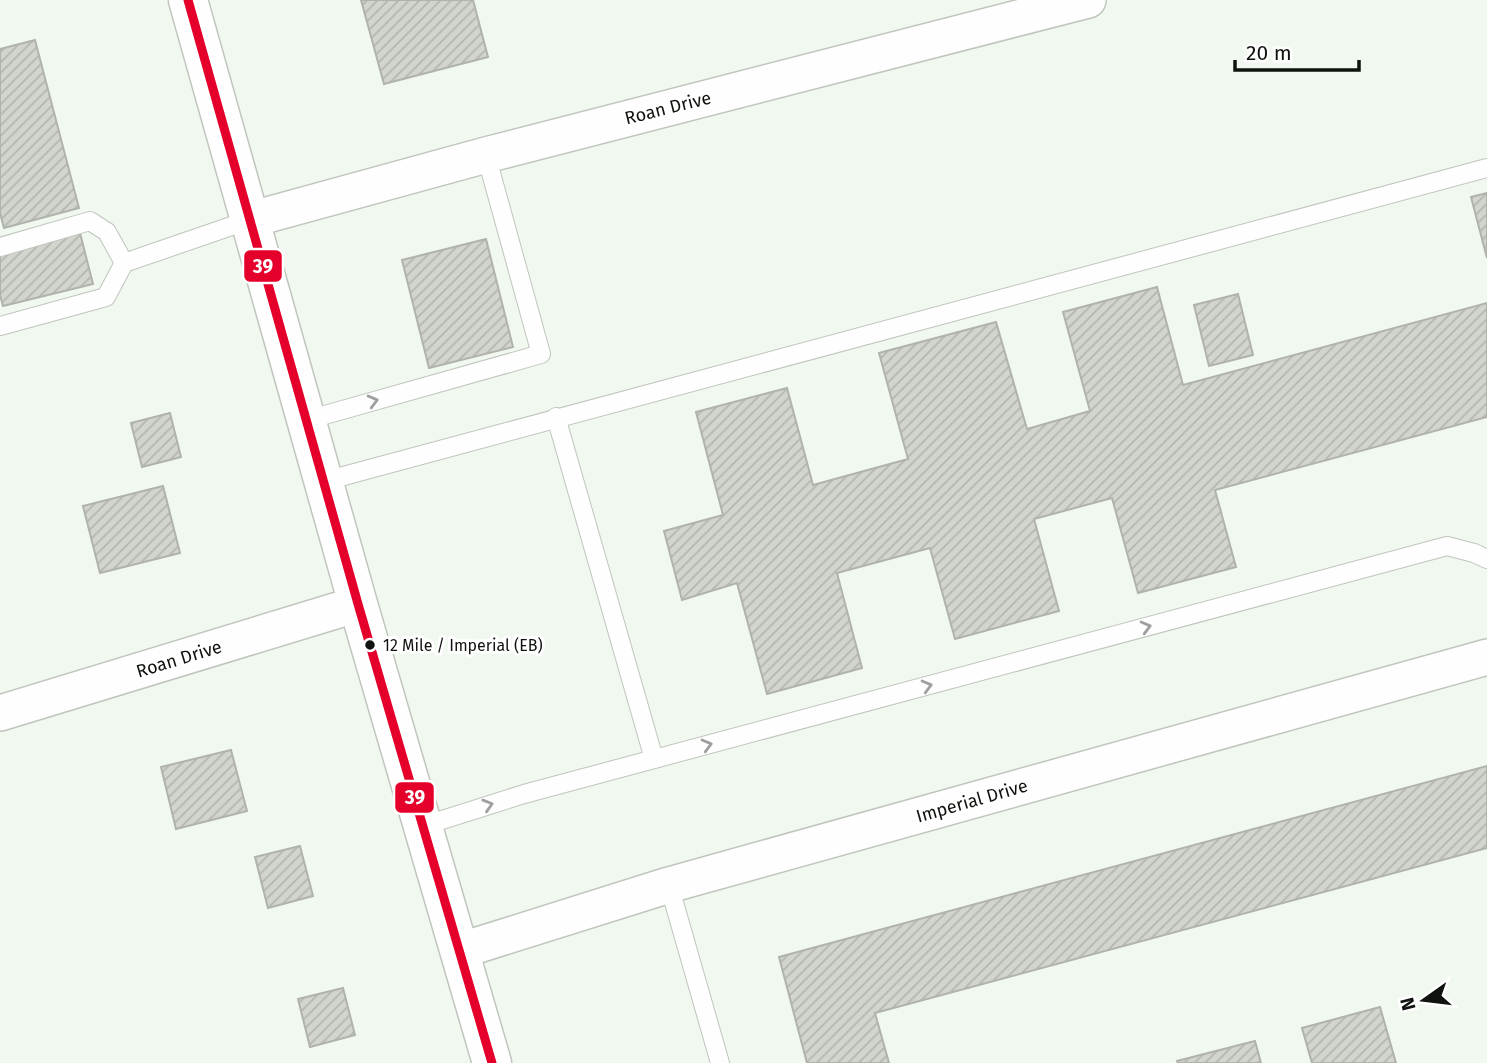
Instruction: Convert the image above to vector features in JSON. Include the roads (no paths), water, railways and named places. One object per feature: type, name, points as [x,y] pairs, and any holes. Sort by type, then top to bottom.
[{"type":"main road","points":[[188,0],[358,604],[492,1063]]},
{"type":"street","name":"Roan Drive","points":[[249,220],[486,155],[1088,0]]},
{"type":"street","name":"Roan Drive","points":[[0,713],[358,604]]},
{"type":"street","name":"Imperial Drive","points":[[459,950],[669,886],[1487,657]]},
{"type":"lane","points":[[307,419],[541,354],[486,155]]},
{"type":"lane","points":[[325,481],[1487,168]]},
{"type":"lane","points":[[0,326],[106,297],[124,262],[249,220]]},
{"type":"lane","points":[[0,247],[90,221],[107,232],[124,262]]},
{"type":"lane","points":[[556,417],[654,759]]},
{"type":"lane","points":[[423,826],[524,794],[1447,546],[1474,552],[1487,559]]},
{"type":"lane","points":[[669,886],[720,1063]]},
{"type":"place","name":"12 Mile / Imperial (EB)","points":[[370,645]]}]
